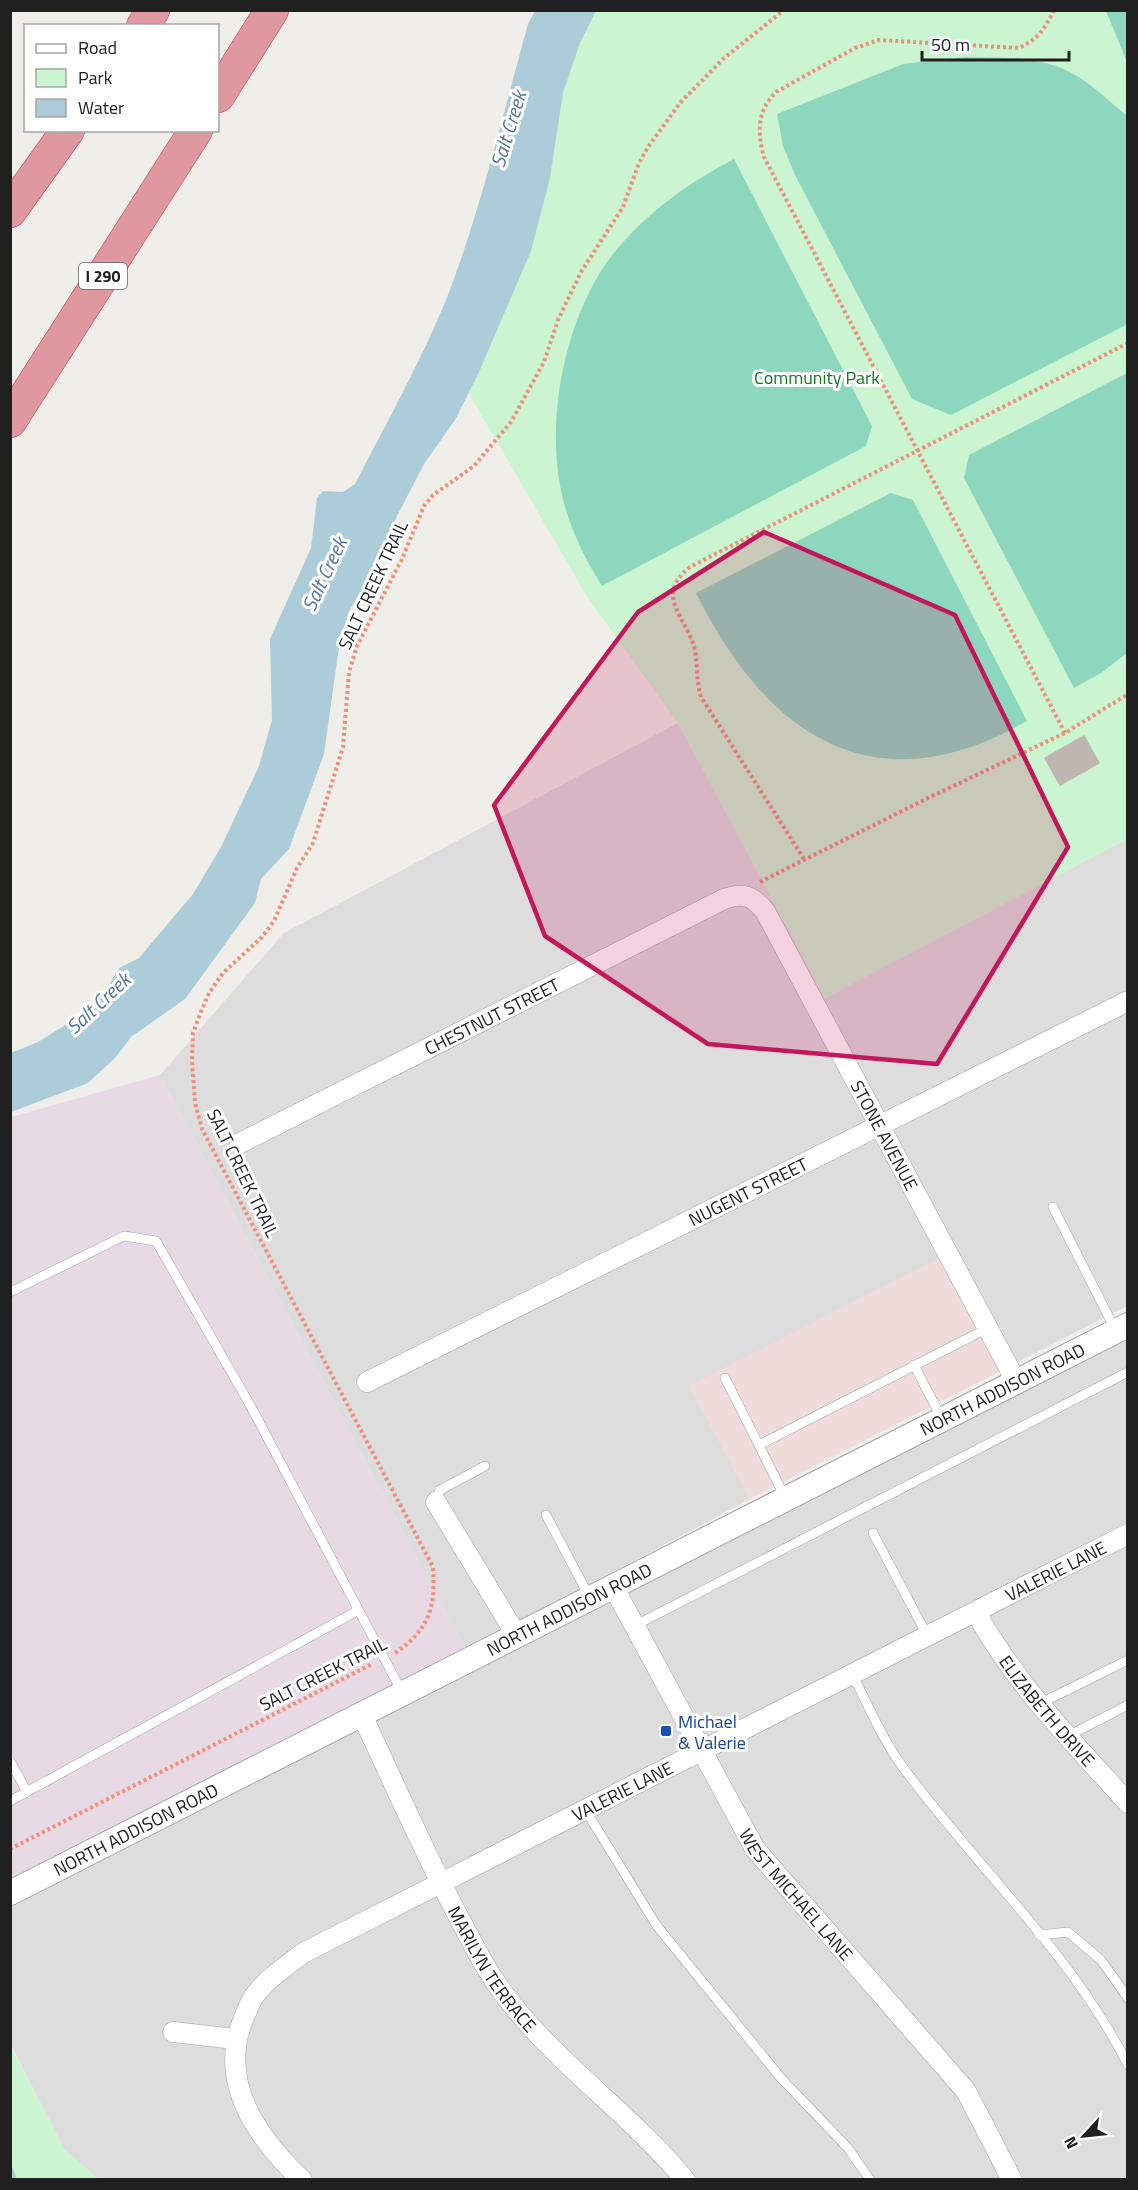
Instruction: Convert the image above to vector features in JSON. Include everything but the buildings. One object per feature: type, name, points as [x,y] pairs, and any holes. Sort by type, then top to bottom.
[{"type":"highway","points":[[144,24],[153,10]]},
{"type":"highway","points":[[219,94],[272,10]]},
{"type":"highway","points":[[10,211],[67,132]]},
{"type":"highway","name":"I 290","points":[[10,421],[195,132]]},
{"type":"street","name":"STONE AVENUE","points":[[747,895],[755,899],[765,911],[1016,1382]]},
{"type":"street","name":"CHESTNUT STREET","points":[[240,1143],[724,899],[747,895]]},
{"type":"street","name":"NUGENT STREET","points":[[367,1382],[1128,1001]]},
{"type":"street","name":"NORTH ADDISON ROAD","points":[[10,1893],[1122,1328]]},
{"type":"street","points":[[436,1502],[516,1636]]},
{"type":"street","name":"VALERIE LANE","points":[[236,2039],[253,1997],[273,1975],[303,1953],[441,1885],[1128,1534]]},
{"type":"street","name":"WEST MICHAEL LANE","points":[[613,1586],[755,1849],[966,2091],[1012,2180]]},
{"type":"street","name":"ELIZABETH DRIVE","points":[[976,1612],[992,1641],[1041,1703],[1128,1803]]},
{"type":"street","name":"MARILYN TERRACE","points":[[362,1715],[441,1885],[480,1957],[522,2016],[584,2080],[646,2136],[685,2180]]},
{"type":"street","points":[[173,2032],[236,2039],[235,2073],[247,2112],[266,2143],[302,2180]]},
{"type":"lane","points":[[1053,1208],[1122,1328]]},
{"type":"lane","points":[[10,1292],[124,1236],[156,1241],[249,1403],[357,1611],[403,1694]]},
{"type":"lane","points":[[759,1445],[988,1329]]},
{"type":"lane","points":[[914,1365],[942,1420]]},
{"type":"lane","points":[[634,1626],[1128,1372]]},
{"type":"lane","points":[[725,1378],[786,1499]]},
{"type":"lane","points":[[436,1502],[440,1490],[485,1466]]},
{"type":"lane","points":[[546,1515],[590,1598]]},
{"type":"lane","points":[[873,1533],[927,1635]]},
{"type":"lane","points":[[10,1801],[357,1611]]},
{"type":"lane","points":[[1041,1703],[1128,1659]]},
{"type":"lane","points":[[852,1674],[901,1764],[1040,1935],[1107,2024],[1128,2065]]},
{"type":"lane","points":[[1068,1736],[1128,1705]]},
{"type":"lane","points":[[10,1761],[27,1792]]},
{"type":"lane","points":[[586,1811],[657,1926],[780,2077],[848,2148],[870,2180]]},
{"type":"lane","points":[[1040,1935],[1068,1932],[1101,1960],[1128,1998]]},
{"type":"path","name":"SALT CREEK TRAIL","points":[[10,1849],[383,1659],[408,1644],[430,1616],[434,1585],[433,1567],[202,1129],[195,1103],[193,1033],[209,993],[223,973],[262,937],[274,921],[297,868],[313,843],[343,747],[349,672],[357,646],[402,559],[424,506],[433,495],[474,466],[511,422],[544,362],[570,293],[623,207],[648,147],[673,112],[723,59],[784,10]]},
{"type":"path","points":[[1054,10],[1044,31],[1033,42],[1019,48],[879,40],[855,48],[776,92],[766,102],[760,116],[760,145],[764,157],[1065,733]]},
{"type":"path","points":[[804,859],[701,697],[696,682],[695,650],[672,597],[674,585],[679,576],[690,567],[1128,343]]},
{"type":"path","points":[[747,895],[764,878],[1065,733],[1128,694]]},
{"type":"highlighted area","points":[[764,532],[955,615],[1068,847],[937,1064],[708,1044],[545,936],[494,805],[638,612]]},
{"type":"shaded area","points":[[678,723],[825,998],[1127,839],[1127,1306],[1014,1364],[690,1386],[750,1499],[466,1650],[160,1075],[284,933]]},
{"type":"shaded area","points":[[160,1075],[466,1650],[11,1880],[11,1117]]},
{"type":"shaded area","points":[[943,1256],[1014,1364],[750,1499],[689,1386]]},
{"type":"shaded area","points":[[1127,1335],[1127,2179],[98,2179],[64,2149],[11,2045],[11,1897]]},
{"type":"green space","name":"Community Park","points":[[596,11],[1127,11],[1127,839],[825,998],[678,723],[588,598],[468,392],[479,372],[550,178],[563,93],[580,43]]},
{"type":"green space","points":[[1106,11],[1127,11],[1127,62]]},
{"type":"green space","points":[[965,57],[1023,59],[1051,64],[1077,76],[1127,116],[1128,324],[951,415],[912,399],[795,175],[783,146],[777,114],[903,64]]},
{"type":"green space","points":[[734,159],[872,426],[866,446],[602,586],[575,536],[564,503],[558,473],[557,407],[570,340],[596,280],[626,239],[669,200],[700,178]]},
{"type":"green space","points":[[1127,373],[1127,653],[1101,673],[1074,688],[964,478],[969,455]]},
{"type":"green space","points":[[891,493],[913,500],[1027,721],[972,747],[921,758],[874,757],[831,744],[792,720],[756,686],[724,643],[696,593]]},
{"type":"green space","points":[[10,2045],[64,2149],[98,2179],[11,2179]]},
{"type":"water","name":"Salt Creek","points":[[535,11],[596,11],[580,43],[563,93],[550,178],[531,251],[479,372],[455,420],[424,464],[397,516],[385,550],[348,613],[338,654],[324,754],[289,849],[261,879],[255,903],[185,999],[131,1037],[116,1057],[88,1083],[11,1112],[11,1053],[38,1042],[78,1017],[104,994],[119,968],[139,958],[193,894],[221,847],[259,766],[272,720],[270,639],[311,548],[317,498],[323,491],[343,492],[355,484],[436,324],[470,233],[528,24]]},
{"type":"waterway","points":[[10,2169],[14,2180]]},
{"type":"place","name":"Michael & Valerie","points":[[666,1731]]}]
